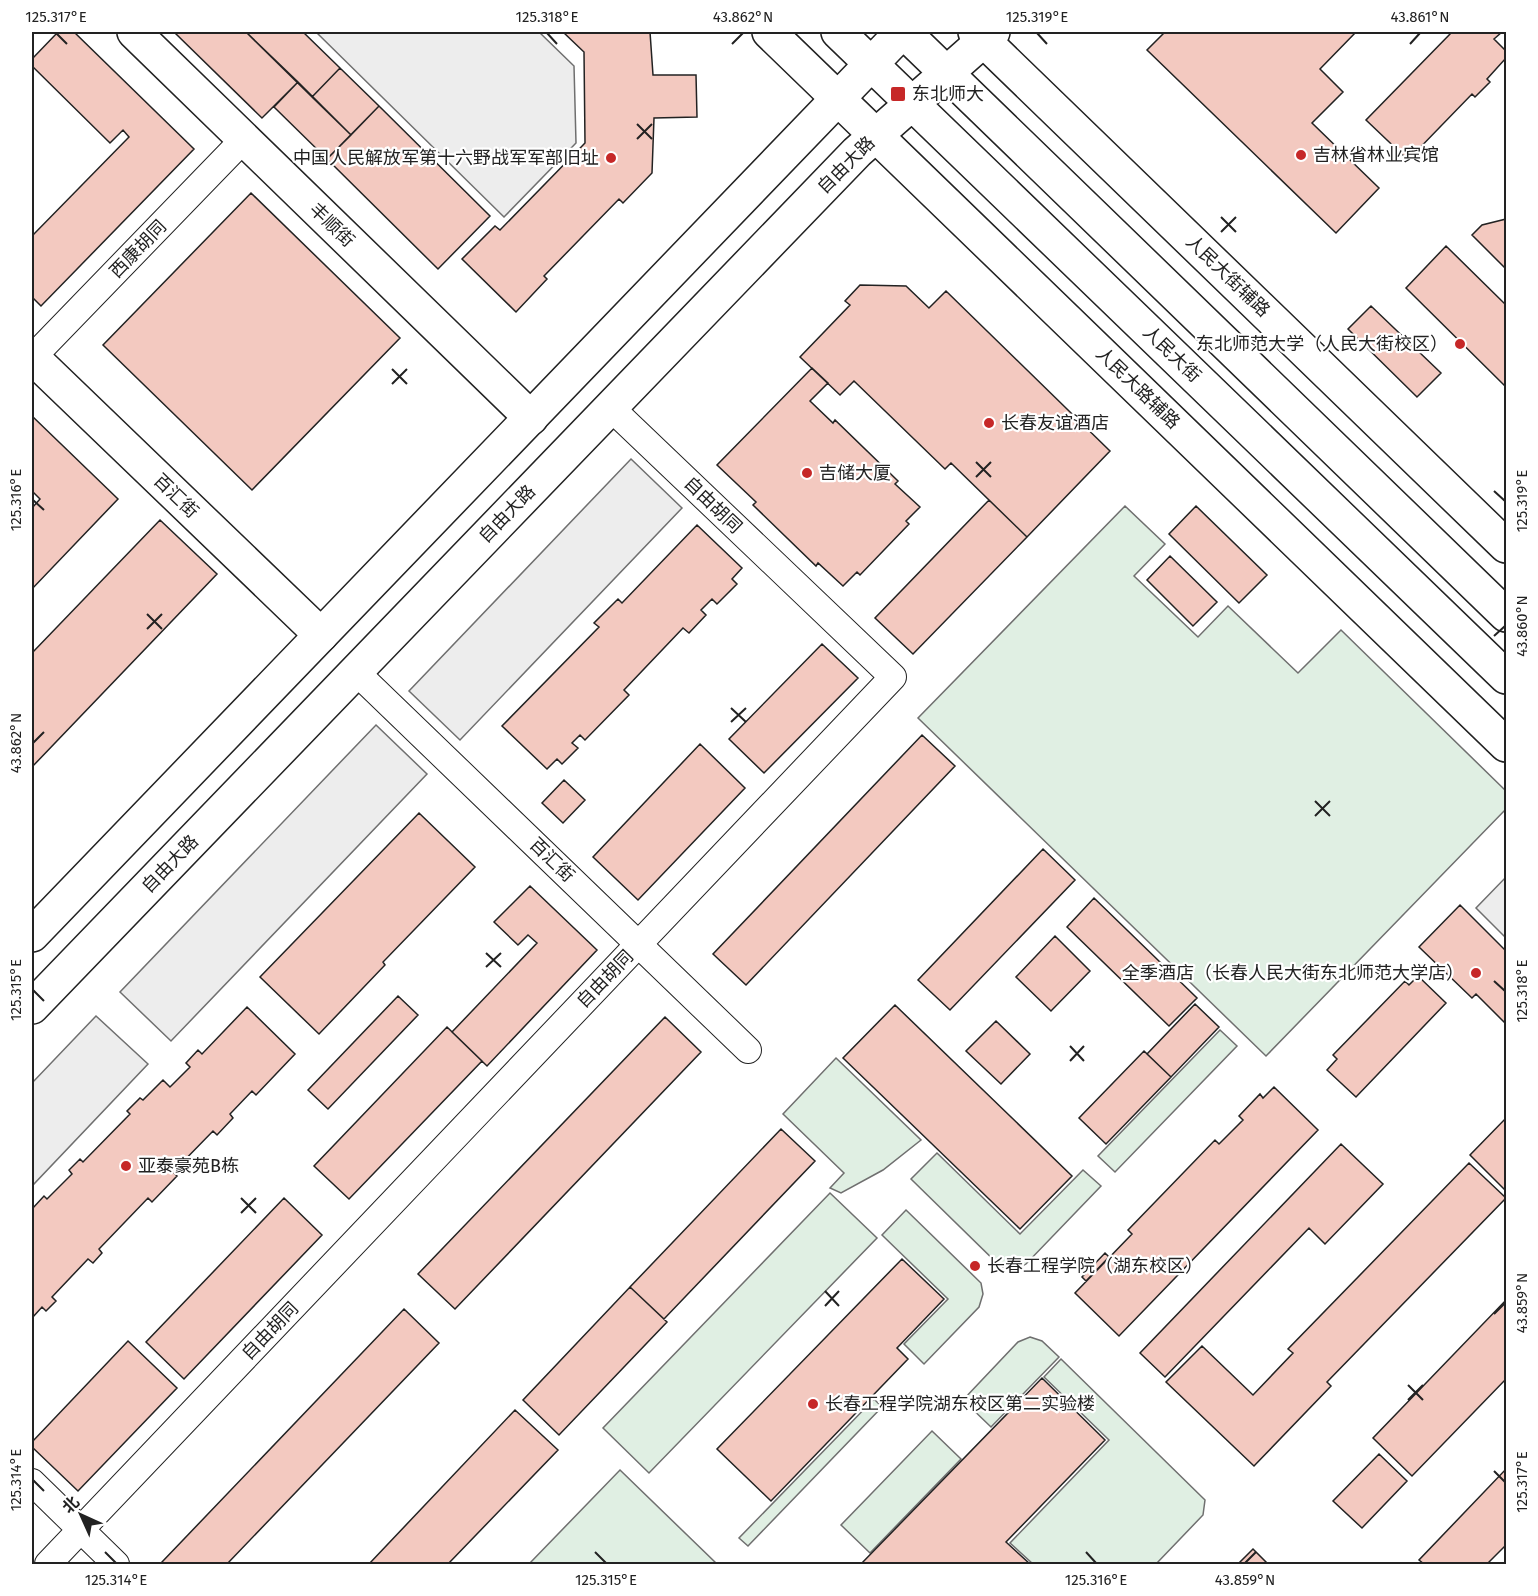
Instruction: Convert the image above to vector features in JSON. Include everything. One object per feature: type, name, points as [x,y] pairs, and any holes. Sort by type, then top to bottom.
[{"type":"main road","name":"丰顺街","points":[[134,32],[531,418]]},
{"type":"main road","name":"人民大路辅路","points":[[769,32],[1506,745]]},
{"type":"main road","name":"人民大街","points":[[838,32],[1506,677]]},
{"type":"main road","points":[[32,935],[903,32],[1506,615]]},
{"type":"main road","name":"自由大路","points":[[32,1007],[610,407],[876,135],[947,73],[984,34]]},
{"type":"main road","name":"人民大街辅路","points":[[984,34],[1506,546]]},
{"type":"main road","name":"百汇街","points":[[32,357],[321,635]]},
{"type":"street","name":"西康胡同","points":[[32,357],[244,139]]},
{"type":"street","name":"自由胡同","points":[[48,1564],[893,677],[610,407]]},
{"type":"street","name":"百汇街","points":[[355,671],[748,1050]]},
{"type":"street","points":[[32,1482],[116,1564]]},
{"type":"green space","points":[[1125,506],[1165,544],[1134,576],[1198,637],[1228,606],[1298,673],[1341,630],[1506,791],[1506,809],[1266,1056],[918,718]]},
{"type":"green space","points":[[1220,1030],[1237,1046],[1115,1172],[1098,1156]]},
{"type":"green space","points":[[836,1058],[921,1140],[883,1170],[841,1193],[830,1188],[844,1173],[783,1114]]},
{"type":"green space","points":[[937,1153],[1020,1234],[1083,1170],[1101,1186],[1026,1264],[1013,1269],[1007,1268],[1000,1266],[911,1179]]},
{"type":"green space","points":[[830,1193],[877,1238],[649,1473],[603,1428]]},
{"type":"green space","points":[[906,1210],[981,1283],[983,1294],[979,1307],[924,1364],[904,1344],[948,1299],[882,1235]]},
{"type":"green space","points":[[1030,1337],[1042,1341],[1059,1357],[991,1427],[963,1400],[1018,1342]]},
{"type":"green space","points":[[1061,1359],[1205,1500],[1203,1515],[1156,1564],[1033,1564],[1010,1543],[1109,1440],[1044,1377]]},
{"type":"green space","points":[[874,1399],[882,1407],[748,1546],[739,1538]]},
{"type":"green space","points":[[932,1431],[961,1459],[870,1553],[841,1525]]},
{"type":"green space","points":[[620,1470],[717,1564],[529,1564]]},
{"type":"shaded area","points":[[316,32],[539,32],[574,66],[576,143],[504,217]]},
{"type":"shaded area","points":[[631,459],[682,508],[460,740],[409,691]]},
{"type":"shaded area","points":[[376,725],[427,774],[171,1041],[120,992]]},
{"type":"shaded area","points":[[1506,877],[1506,938],[1476,908]]},
{"type":"shaded area","points":[[96,1016],[148,1064],[32,1186],[32,1083]]},
{"type":"building","points":[[58,32],[74,32],[194,149],[41,306],[32,297],[32,236],[129,137],[123,130],[110,143],[32,66],[32,59]]},
{"type":"building","points":[[174,32],[246,32],[298,82],[262,118]]},
{"type":"building","points":[[246,32],[303,32],[340,68],[312,97]]},
{"type":"building","name":"中国人民解放军第十六野战军军部旧址","points":[[563,32],[650,32],[653,75],[696,75],[697,117],[654,118],[652,173],[623,203],[619,199],[544,276],[547,279],[516,312],[462,259],[495,226],[500,230],[585,143],[584,52]]},
{"type":"building","name":"吉林省林业宾馆","points":[[1165,32],[1356,32],[1320,69],[1343,92],[1312,123],[1379,188],[1336,233],[1147,50]]},
{"type":"building","points":[[1452,32],[1502,32],[1494,39],[1506,51],[1506,58],[1487,79],[1490,82],[1475,97],[1472,94],[1408,160],[1366,120]]},
{"type":"building","points":[[340,68],[379,106],[351,135],[312,97]]},
{"type":"building","points":[[298,82],[351,135],[327,159],[274,107]]},
{"type":"building","points":[[379,106],[490,216],[438,269],[327,159]]},
{"type":"building","points":[[251,193],[400,338],[252,490],[103,345]]},
{"type":"building","points":[[1506,219],[1506,269],[1472,235],[1482,225]]},
{"type":"building","points":[[1446,246],[1506,305],[1506,387],[1406,288]]},
{"type":"building","name":"长春友谊酒店","points":[[860,285],[906,286],[929,308],[946,291],[1110,451],[1027,537],[951,463],[945,469],[854,381],[840,395],[800,357],[850,305],[845,301]]},
{"type":"building","points":[[1371,306],[1441,373],[1417,397],[1348,329]]},
{"type":"building","name":"吉储大厦","points":[[812,368],[828,383],[810,401],[833,423],[835,420],[898,481],[895,484],[920,507],[906,521],[909,524],[860,575],[857,572],[843,586],[818,563],[816,566],[753,505],[756,502],[717,465]]},
{"type":"building","points":[[32,416],[118,499],[32,589],[32,508],[40,499],[32,491]]},
{"type":"building","points":[[989,500],[1027,537],[913,654],[875,618]]},
{"type":"building","points":[[1196,506],[1267,575],[1239,603],[1169,534]]},
{"type":"building","points":[[160,520],[217,574],[32,767],[32,653]]},
{"type":"building","points":[[697,525],[742,568],[732,579],[737,584],[717,604],[712,599],[701,610],[706,615],[689,633],[683,628],[624,690],[629,695],[585,740],[580,735],[572,743],[578,748],[562,764],[557,759],[547,769],[502,726],[599,627],[594,623],[618,599],[622,603]]},
{"type":"building","points":[[1170,556],[1217,602],[1193,626],[1147,580]]},
{"type":"building","points":[[822,644],[858,678],[764,773],[729,739]]},
{"type":"building","points":[[922,735],[955,766],[746,985],[713,954]]},
{"type":"building","points":[[700,744],[745,788],[638,900],[593,857]]},
{"type":"building","points":[[564,780],[585,800],[563,823],[542,803]]},
{"type":"building","points":[[419,813],[475,867],[383,962],[385,965],[319,1034],[260,977]]},
{"type":"building","points":[[1043,849],[1075,880],[950,1010],[918,980]]},
{"type":"building","points":[[530,886],[597,950],[487,1066],[452,1032],[537,943],[528,935],[518,945],[494,922]]},
{"type":"building","points":[[1094,898],[1197,998],[1169,1026],[1067,927]]},
{"type":"building","name":"全季酒店（长春人民大街东北师范大学店）","points":[[1460,905],[1506,951],[1506,1024],[1476,994],[1472,998],[1419,947]]},
{"type":"building","points":[[1055,936],[1090,971],[1051,1011],[1016,977]]},
{"type":"building","points":[[1418,976],[1446,1003],[1356,1097],[1327,1070],[1337,1059],[1333,1055],[1405,981],[1409,985]]},
{"type":"building","points":[[398,996],[418,1015],[328,1109],[308,1090]]},
{"type":"building","points":[[1195,1004],[1219,1027],[1171,1077],[1147,1054]]},
{"type":"building","points":[[895,1005],[1072,1176],[1020,1229],[843,1058]]},
{"type":"building","name":"亚泰豪苑B栋","points":[[247,1007],[295,1054],[256,1095],[252,1091],[230,1114],[233,1118],[217,1135],[213,1131],[173,1172],[177,1176],[152,1202],[148,1198],[99,1249],[102,1253],[93,1263],[88,1259],[52,1297],[56,1301],[46,1311],[42,1307],[32,1318],[32,1209],[44,1196],[47,1199],[72,1174],[69,1170],[80,1159],[83,1162],[130,1114],[127,1111],[140,1098],[143,1100],[163,1080],[170,1087],[190,1067],[186,1063],[198,1050],[202,1054]]},
{"type":"building","points":[[665,1017],[701,1052],[455,1309],[418,1274]]},
{"type":"building","points":[[996,1021],[1030,1054],[1001,1084],[966,1051]]},
{"type":"building","points":[[447,1027],[482,1061],[349,1199],[314,1166]]},
{"type":"building","points":[[1144,1051],[1171,1077],[1106,1144],[1079,1118]]},
{"type":"building","points":[[1274,1087],[1318,1130],[1119,1336],[1075,1293],[1132,1234],[1128,1230],[1215,1140],[1219,1144],[1243,1120],[1239,1116],[1260,1094],[1263,1098]]},
{"type":"building","points":[[1506,1118],[1506,1191],[1470,1155]]},
{"type":"building","points":[[781,1129],[815,1161],[664,1319],[630,1287]]},
{"type":"building","points":[[1341,1144],[1383,1184],[1325,1244],[1309,1228],[1165,1377],[1140,1353]]},
{"type":"building","points":[[1469,1163],[1506,1198],[1327,1382],[1331,1386],[1254,1466],[1166,1382],[1202,1346],[1253,1395],[1293,1353],[1288,1349]]},
{"type":"building","points":[[284,1198],[322,1235],[184,1379],[146,1342]]},
{"type":"building","points":[[1105,1253],[1109,1257],[1086,1281],[1082,1277]]},
{"type":"building","name":"长春工程学院湖东校区第二实验楼","points":[[902,1259],[944,1299],[897,1348],[908,1359],[771,1501],[717,1449]]},
{"type":"building","points":[[630,1287],[667,1322],[559,1435],[523,1400]]},
{"type":"building","points":[[1506,1300],[1506,1379],[1412,1476],[1373,1438]]},
{"type":"building","points":[[404,1309],[439,1343],[227,1564],[164,1564],[162,1562]]},
{"type":"building","points":[[128,1341],[177,1388],[78,1491],[32,1447],[32,1442]]},
{"type":"building","points":[[1042,1378],[1105,1440],[1006,1542],[1030,1564],[861,1564]]},
{"type":"building","points":[[515,1410],[558,1450],[448,1564],[369,1564]]},
{"type":"building","points":[[1379,1454],[1407,1481],[1362,1528],[1333,1501]]},
{"type":"building","points":[[1506,1469],[1506,1545],[1487,1564],[1424,1564],[1419,1560]]},
{"type":"building","points":[[1253,1549],[1268,1564],[1238,1564]]},
{"type":"place","name":"东北师大","points":[[898,94]]},
{"type":"place","name":"吉林省林业宾馆","points":[[1301,155]]},
{"type":"place","name":"中国人民解放军第十六野战军军部旧址","points":[[611,158]]},
{"type":"place","name":"东北师范大学（人民大街校区）","points":[[1460,344]]},
{"type":"place","name":"长春友谊酒店","points":[[989,423]]},
{"type":"place","name":"吉储大厦","points":[[807,473]]},
{"type":"place","name":"全季酒店（长春人民大街东北师范大学店）","points":[[1476,973]]},
{"type":"place","name":"亚泰豪苑B栋","points":[[126,1166]]},
{"type":"place","name":"长春工程学院（湖东校区）","points":[[975,1266]]},
{"type":"place","name":"长春工程学院湖东校区第二实验楼","points":[[813,1404]]}]
